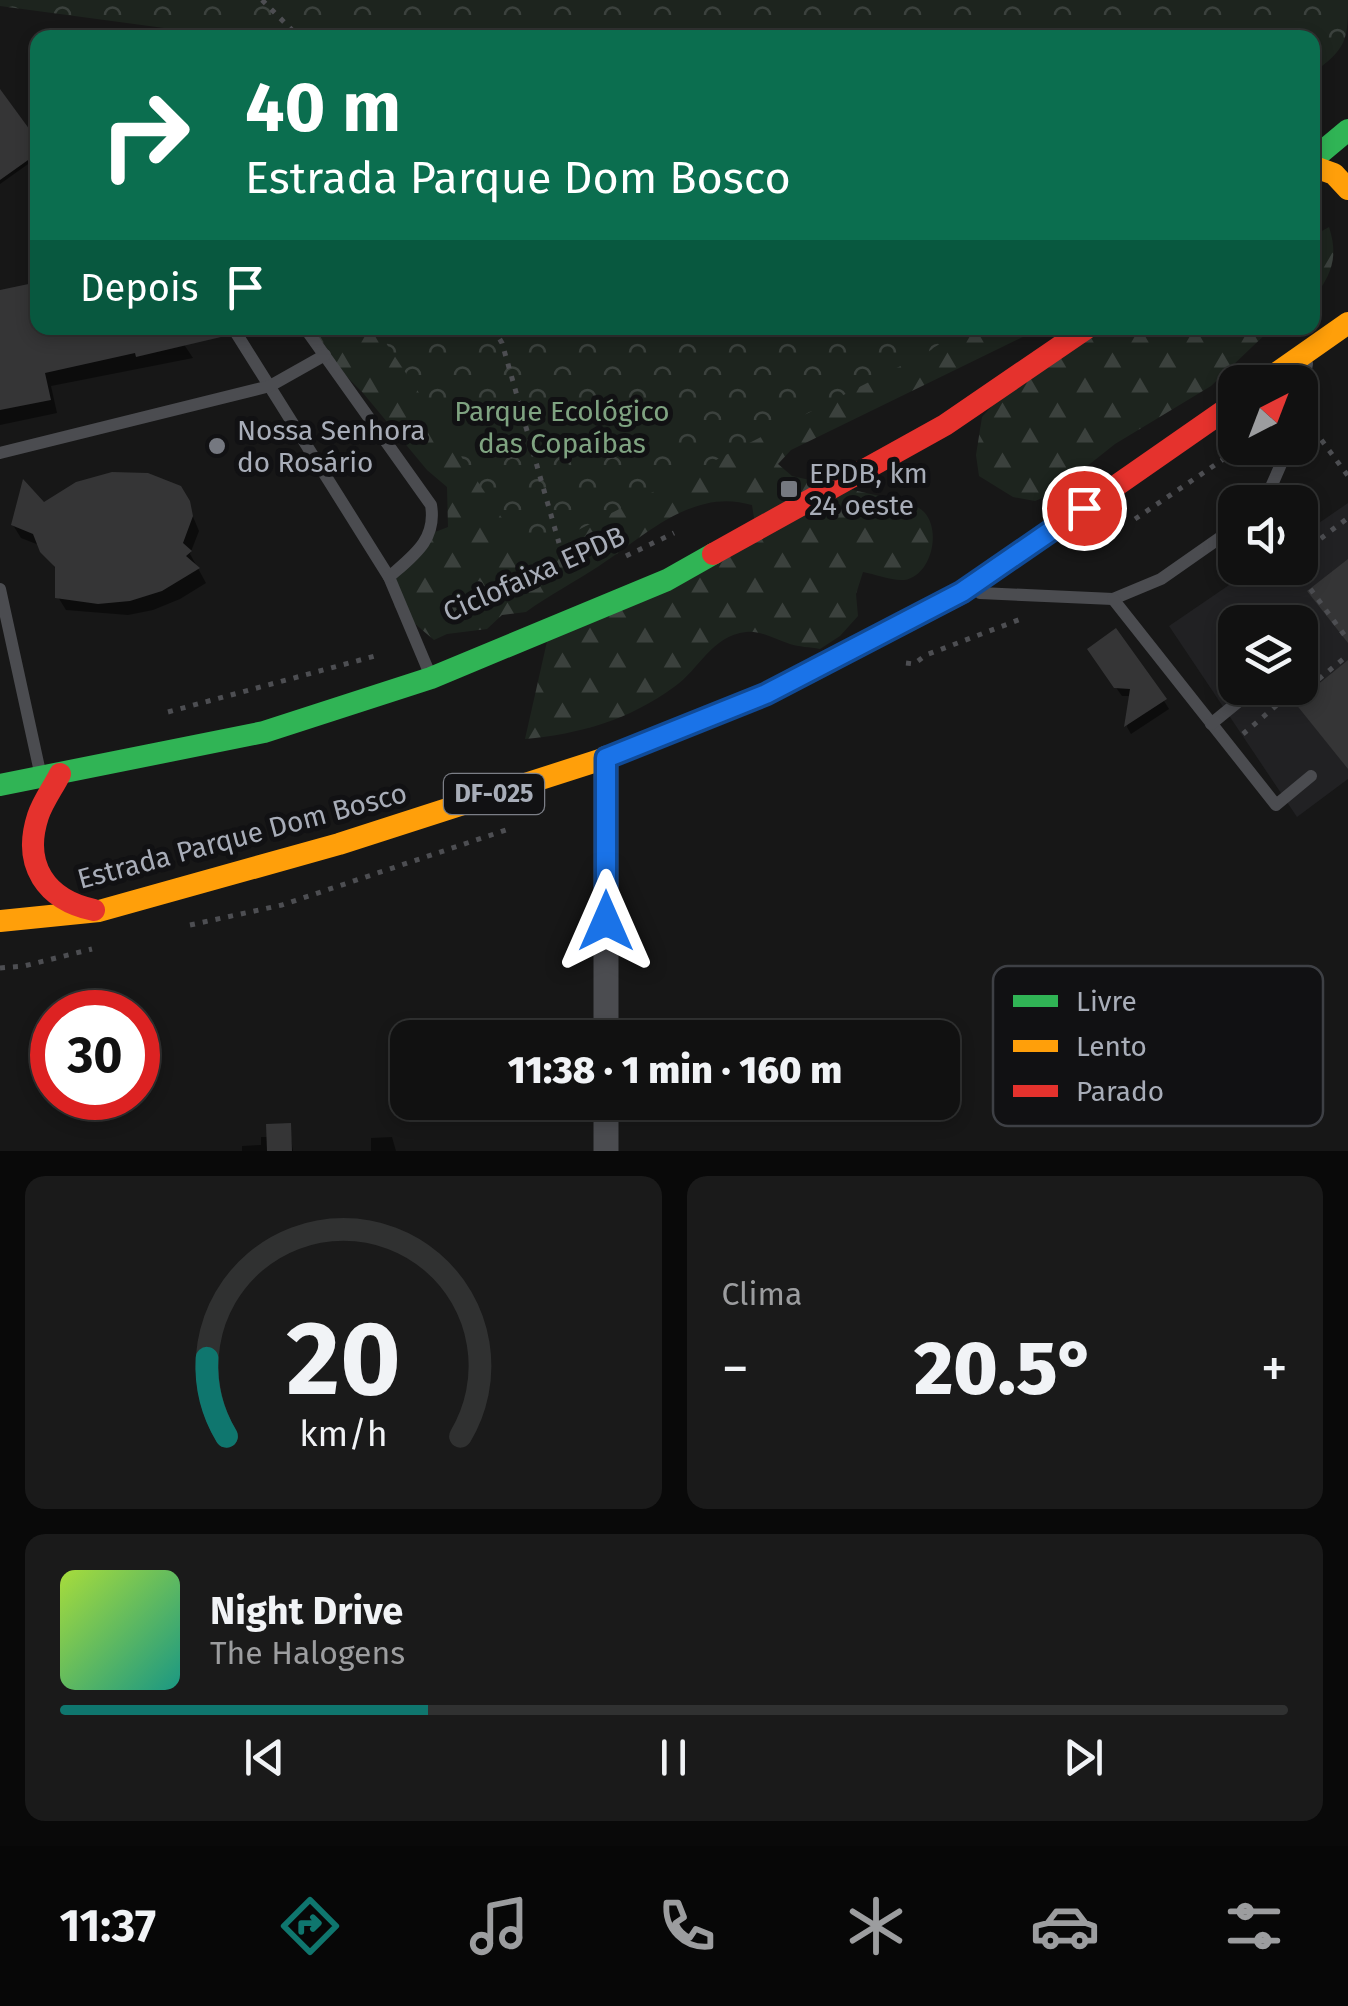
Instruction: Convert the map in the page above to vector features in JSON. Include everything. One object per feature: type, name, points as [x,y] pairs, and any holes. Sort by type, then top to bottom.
[{"type":"main road","points":[[1320,156],[1348,130]]},
{"type":"main road","points":[[1320,167],[1334,174],[1348,189]]},
{"type":"main road","points":[[1289,365],[1348,323]]},
{"type":"main road","points":[[0,785],[264,732],[431,678],[667,580],[944,425],[1077,335]]},
{"type":"main road","name":"Estrada Parque Dom Bosco","points":[[0,921],[99,911],[339,844],[606,758],[766,694],[962,592],[1218,415]]},
{"type":"main road","points":[[51,776],[33,834],[38,870],[54,895],[67,904],[99,911]]},
{"type":"street","points":[[606,758],[606,1020]]},
{"type":"street","points":[[606,1120],[606,1151]]},
{"type":"lane","points":[[237,335],[389,577],[431,678]]},
{"type":"lane","points":[[310,335],[431,506],[433,517],[426,543],[389,577]]},
{"type":"lane","points":[[1307,365],[1309,351]]},
{"type":"lane","points":[[0,453],[270,386],[325,355]]},
{"type":"lane","points":[[962,592],[1113,599],[1161,579],[1218,539]]},
{"type":"lane","points":[[0,589],[51,776]]},
{"type":"lane","points":[[1113,599],[1276,805],[1311,776]]},
{"type":"lane","points":[[1212,724],[1234,705]]},
{"type":"path","points":[[262,0],[292,30]]},
{"type":"path","points":[[497,335],[559,542]]},
{"type":"path","points":[[1318,437],[1348,476]]},
{"type":"path","points":[[1128,524],[1218,463]]},
{"type":"path","points":[[1318,540],[1348,518]]},
{"type":"path","name":"Ciclofaixa EPDB","points":[[622,558],[690,525]]},
{"type":"path","points":[[1308,585],[1348,640]]},
{"type":"path","points":[[893,661],[914,664],[926,654],[1021,618],[1026,600]]},
{"type":"path","name":"Ciclofaixa EPDB","points":[[169,712],[417,645]]},
{"type":"path","points":[[1318,680],[1348,656]]},
{"type":"path","points":[[1229,746],[1277,705]]},
{"type":"shaded area","points":[[1348,503],[1348,779],[1297,817],[1222,705],[1318,705],[1318,605],[1218,605],[1218,699],[1169,626],[1229,585],[1318,585],[1318,524]]},
{"type":"green space","points":[[0,0],[1348,0],[1343,42],[1320,67],[1320,30],[179,30],[0,6]]},
{"type":"green space","points":[[1329,227],[1333,248],[1332,266],[1320,288],[1320,232]]},
{"type":"green space","points":[[317,335],[1027,335],[791,450],[778,464],[792,476],[910,503],[929,520],[933,541],[921,570],[904,580],[863,572],[856,594],[858,616],[840,636],[820,649],[793,645],[757,632],[734,635],[715,646],[674,687],[622,717],[584,729],[525,739],[548,637],[755,524],[752,505],[730,501],[690,508],[526,612],[502,615],[487,629],[447,634],[434,640],[394,606],[398,596],[389,577],[430,534],[448,527],[447,487],[427,470],[363,393],[325,355]]},
{"type":"green space","name":"Parque Ecológico das Copaíbas","points":[[381,335],[952,335],[928,352],[527,556]]},
{"type":"green space","points":[[1056,335],[1265,335],[1233,365],[1218,365],[1218,379],[1211,386],[1115,444],[1052,494],[1035,501],[1013,497],[979,476],[976,455],[982,417]]},
{"type":"building","points":[[0,89],[30,130],[30,159],[0,180]]},
{"type":"building","points":[[30,284],[30,335],[221,337],[45,373],[51,400],[0,410],[0,290]]},
{"type":"building","points":[[112,472],[148,473],[181,486],[193,516],[183,543],[192,551],[186,556],[200,568],[162,591],[130,601],[98,604],[55,598],[55,567],[40,552],[33,534],[11,525],[23,479],[44,502],[76,482]]},
{"type":"building","points":[[1348,559],[1348,643],[1307,591]]},
{"type":"building","points":[[1116,628],[1167,699],[1124,727],[1130,689],[1114,688],[1087,649]]},
{"type":"building","points":[[1348,660],[1348,769],[1297,705],[1318,705],[1318,684]]},
{"type":"building","points":[[291,1123],[292,1151],[267,1151],[266,1124]]},
{"type":"traffic: fast","points":[[1320,153],[1348,130]]},
{"type":"traffic: fast","points":[[0,785],[264,732],[431,678],[667,580],[713,554]]},
{"type":"traffic: slow","points":[[1320,169],[1334,174],[1348,189]]},
{"type":"traffic: slow","points":[[1288,365],[1348,323]]},
{"type":"traffic: slow","points":[[0,921],[99,911],[339,844],[655,739]]},
{"type":"traffic: jam","points":[[713,554],[945,425],[1077,335]]},
{"type":"traffic: jam","points":[[655,739],[766,694],[962,593],[1218,415]]},
{"type":"traffic: jam","points":[[60,774],[38,816],[33,850],[36,865],[51,889],[94,910]]},
{"type":"place","name":"Nossa Senhora do Rosário","points":[[217,446]]},
{"type":"place","name":"EPDB, km 24 oeste","points":[[789,489]]},
{"type":"route","points":[[606,921],[606,758],[766,694],[962,592],[1084,508]]}]
